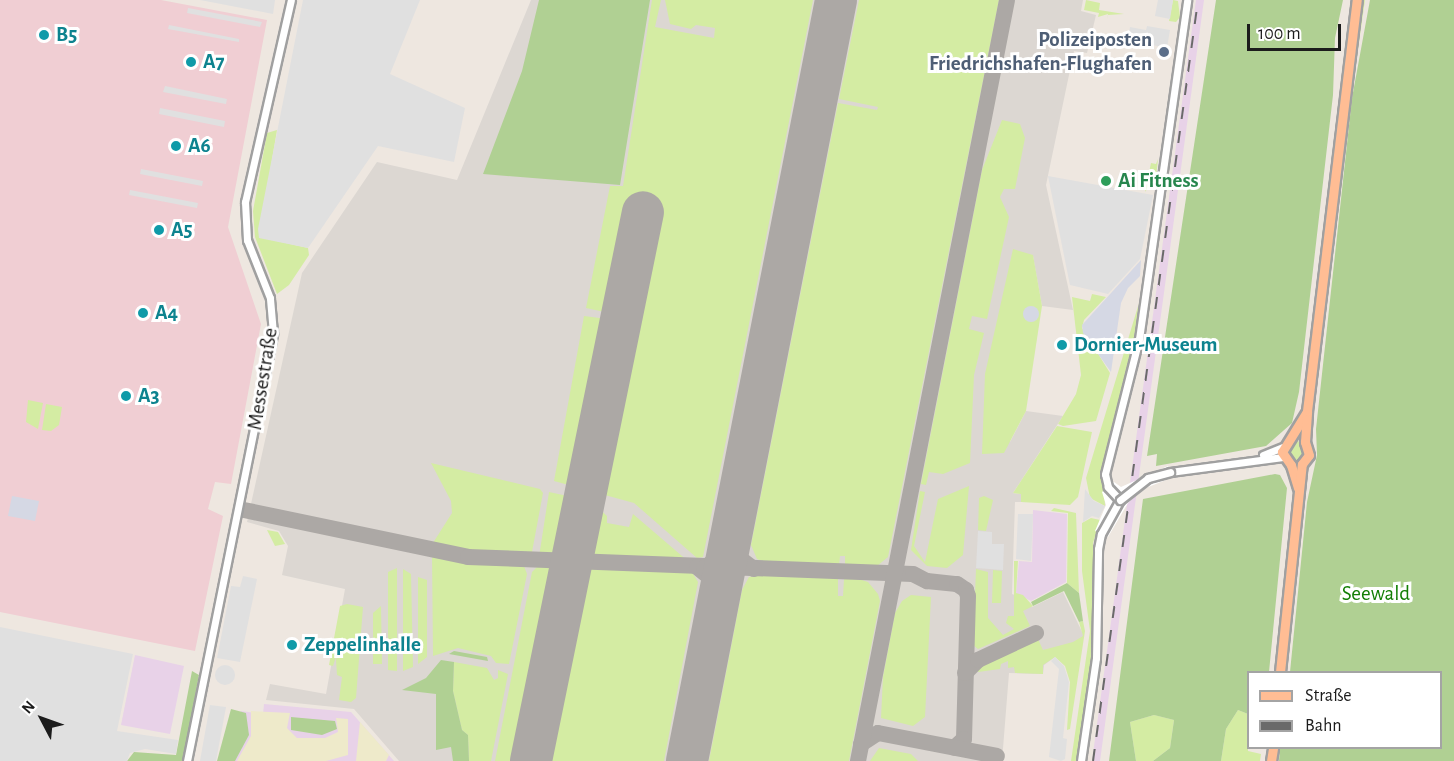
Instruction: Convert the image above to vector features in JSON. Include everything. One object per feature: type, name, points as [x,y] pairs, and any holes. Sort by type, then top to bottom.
[{"type":"main road","points":[[1280,671],[1302,464],[1309,455],[1305,442],[1307,411],[1344,90],[1357,0]]},
{"type":"main road","points":[[1299,494],[1291,465],[1283,457],[1283,447],[1291,439],[1307,411]]},
{"type":"main road","points":[[1291,439],[1305,442]]},
{"type":"main road","points":[[1291,465],[1302,464]]},
{"type":"street","name":"Messestraße","points":[[187,761],[273,333],[270,298],[247,240],[245,202],[291,0]]},
{"type":"street","points":[[1120,500],[1108,488],[1105,474],[1139,339],[1187,0]]},
{"type":"street","points":[[1257,458],[1283,447]]},
{"type":"street","points":[[1081,761],[1096,658],[1096,567],[1101,534],[1120,500],[1148,478],[1170,472],[1257,458],[1283,457]]},
{"type":"shaded area","points":[[0,0],[161,0],[267,20],[228,227],[261,324],[231,484],[215,482],[208,509],[223,516],[195,651],[0,612]]},
{"type":"shaded area","points":[[200,0],[275,0],[273,14]]},
{"type":"shaded area","points":[[303,0],[420,0],[390,74],[465,108],[454,162],[378,146],[308,248],[259,238],[258,229]]},
{"type":"shaded area","points":[[531,0],[1083,0],[1081,11],[1096,15],[1087,53],[1074,51],[1046,185],[1073,310],[1042,306],[1033,256],[1010,442],[1026,411],[1063,416],[1013,493],[1021,494],[1021,502],[1015,502],[1012,594],[1025,599],[1032,607],[1063,592],[1084,636],[1044,665],[1043,674],[1009,673],[1002,761],[399,761],[354,709],[266,700],[270,684],[326,694],[345,589],[282,575],[288,546],[279,531],[247,522],[302,273],[377,162],[457,180]]},
{"type":"shaded area","points":[[1158,0],[1173,0],[1170,19],[1155,16]]},
{"type":"shaded area","points":[[1196,0],[1204,0],[1100,761],[1092,761]]},
{"type":"shaded area","points":[[188,8],[262,22],[260,27],[187,13]]},
{"type":"shaded area","points":[[169,25],[239,39],[239,42],[168,29]]},
{"type":"shaded area","points":[[1147,26],[1170,30],[1167,48],[1128,40],[1130,27],[1146,30]]},
{"type":"shaded area","points":[[165,86],[227,99],[226,104],[163,92]]},
{"type":"shaded area","points":[[160,108],[225,121],[224,127],[159,114]]},
{"type":"shaded area","points":[[141,169],[203,181],[202,186],[140,174]]},
{"type":"shaded area","points":[[1048,176],[1153,195],[1140,259],[1108,294],[1070,285]]},
{"type":"shaded area","points":[[130,190],[198,203],[197,208],[129,195]]},
{"type":"shaded area","points":[[1141,260],[1140,276],[1128,288],[1121,303],[1111,372],[1083,333],[1082,325]]},
{"type":"shaded area","points":[[1028,306],[1034,306],[1039,314],[1037,320],[1028,322],[1023,317],[1023,311]]},
{"type":"shaded area","points":[[1085,489],[1094,501],[1105,506],[1099,518],[1092,516],[1083,522]]},
{"type":"shaded area","points":[[12,496],[39,501],[35,521],[8,516]]},
{"type":"shaded area","points":[[1033,510],[1067,514],[1066,582],[1031,601],[1016,593],[1019,561],[1032,562]]},
{"type":"shaded area","points":[[1018,514],[1033,514],[1031,561],[1016,559]]},
{"type":"shaded area","points":[[978,531],[992,532],[992,544],[1004,544],[1003,570],[976,568]]},
{"type":"shaded area","points":[[243,576],[257,579],[240,662],[217,658],[231,586],[240,587]]},
{"type":"shaded area","points":[[0,627],[133,654],[117,731],[178,740],[176,754],[145,749],[130,753],[127,761],[0,761]]},
{"type":"shaded area","points":[[135,655],[184,666],[170,734],[121,725]]},
{"type":"shaded area","points":[[1055,657],[1064,666],[1069,682],[1063,738],[1067,739],[1065,759],[1061,761],[1049,757],[1059,669],[1051,661]]},
{"type":"shaded area","points":[[225,665],[232,668],[235,675],[232,682],[225,685],[218,682],[215,675],[218,668]]},
{"type":"shaded area","points":[[264,704],[351,712],[394,761],[225,761],[241,711],[263,714]]},
{"type":"shaded area","points":[[210,705],[226,707],[216,761],[200,761]]},
{"type":"shaded area","points":[[251,711],[290,713],[287,728],[297,738],[325,738],[338,732],[336,718],[348,719],[348,755],[326,761],[237,761],[251,736]]},
{"type":"shaded area","points":[[360,722],[389,755],[386,761],[356,761]]},
{"type":"green space","points":[[539,0],[650,0],[620,185],[483,174],[522,71]]},
{"type":"green space","points":[[652,0],[661,0],[655,27],[714,38],[715,28],[696,25],[691,29],[670,24],[665,0],[813,0],[703,557],[697,558],[634,503],[554,481],[584,316],[623,321],[623,316],[586,308],[610,186],[623,186]]},
{"type":"green space","points":[[859,0],[999,0],[888,557],[877,566],[867,567],[845,566],[845,556],[840,556],[839,566],[767,563],[757,559],[751,545],[838,103],[877,110],[878,107],[839,99]]},
{"type":"green space","points":[[1086,0],[1100,3],[1099,10],[1124,14],[1108,15],[1107,20],[1108,14],[1098,17],[1099,13],[1084,10]]},
{"type":"green space","points":[[1173,0],[1178,1],[1180,17],[1176,22],[1169,21]]},
{"type":"green space","points":[[1216,0],[1343,0],[1335,38],[1333,95],[1299,392],[1292,423],[1266,446],[1156,466],[1157,454],[1147,456]]},
{"type":"green space","points":[[1361,0],[1365,0],[1351,99],[1348,94]]},
{"type":"green space","name":"Seewald","points":[[1370,0],[1454,0],[1454,761],[1279,761],[1280,749],[1442,749],[1442,671],[1290,671],[1307,502],[1317,455],[1316,429],[1352,98]]},
{"type":"green space","points":[[1002,120],[1020,124],[1025,138],[1015,189],[1004,189],[1000,197],[1009,217],[987,319],[972,316],[969,329],[984,333],[974,375],[970,463],[943,474],[929,472],[926,485],[921,484],[982,170]]},
{"type":"green space","points":[[277,130],[259,237],[308,248],[309,255],[289,285],[277,294],[255,237],[253,211],[267,133]]},
{"type":"green space","points":[[1158,159],[1155,187],[1149,186],[1145,192],[1151,163],[1156,164]]},
{"type":"green space","points":[[1013,249],[1033,255],[1042,306],[1026,411],[1004,453],[982,454],[985,374]]},
{"type":"green space","points":[[1092,294],[1106,297],[1084,320],[1082,328],[1110,373],[1096,421],[1063,426],[1058,424],[1076,394],[1081,375],[1072,297],[1090,301]]},
{"type":"green space","points":[[1139,303],[1130,366],[1103,468],[1105,506],[1090,498],[1086,478]]},
{"type":"green space","points":[[28,400],[43,403],[38,429],[26,422]]},
{"type":"green space","points":[[46,404],[62,407],[59,425],[51,431],[42,430]]},
{"type":"green space","points":[[1057,426],[1092,432],[1078,497],[1070,505],[1021,502],[1021,494],[1013,493]]},
{"type":"green space","points":[[1296,441],[1303,444],[1306,451],[1303,458],[1296,461],[1289,458],[1286,451],[1289,444]]},
{"type":"green space","points":[[431,463],[540,489],[543,493],[532,552],[526,557],[502,557],[431,546],[452,513],[451,501]]},
{"type":"green space","name":"Seewald","points":[[1275,474],[1280,475],[1287,488],[1269,671],[1247,671],[1247,714],[1238,710],[1226,729],[1221,761],[1153,761],[1170,748],[1174,720],[1154,715],[1130,722],[1136,761],[1109,761],[1143,499]]},
{"type":"green space","points":[[969,486],[963,555],[947,568],[927,566],[911,550],[920,491],[925,492],[914,546],[925,562],[938,499]]},
{"type":"green space","points":[[549,492],[591,501],[607,516],[607,523],[629,527],[633,514],[689,562],[539,557]]},
{"type":"green space","points":[[984,496],[993,500],[986,531],[978,530],[979,498]]},
{"type":"green space","points":[[1054,508],[1076,513],[1079,593],[1067,583],[1068,513],[1051,511]]},
{"type":"green space","points":[[1091,518],[1100,520],[1093,543],[1094,642],[1078,761],[1071,761],[1090,631],[1082,571],[1082,523]]},
{"type":"green space","points":[[267,530],[278,532],[285,544],[275,546]]},
{"type":"green space","points":[[432,554],[524,566],[527,574],[509,664],[496,663],[491,656],[458,648],[433,656]]},
{"type":"green space","points":[[1014,561],[1018,561],[1016,593],[1023,595],[1033,606],[1023,611],[1030,626],[978,649],[973,645],[976,569],[988,572],[988,618],[1003,635],[1014,629],[1006,623],[1008,616],[1014,616]]},
{"type":"green space","points":[[538,566],[692,572],[698,582],[664,761],[495,761],[532,572]]},
{"type":"green space","points":[[397,568],[397,671],[388,670],[388,572]]},
{"type":"green space","points":[[403,569],[411,574],[413,667],[403,671]]},
{"type":"green space","points":[[993,570],[1002,571],[1001,603],[992,603]]},
{"type":"green space","points":[[759,575],[838,578],[838,596],[843,596],[844,579],[859,579],[868,582],[878,594],[880,601],[849,761],[709,761],[742,590],[749,577]]},
{"type":"green space","points":[[418,577],[427,580],[427,657],[418,664]]},
{"type":"green space","points":[[1067,583],[1079,593],[1083,621],[1079,622],[1064,591],[1033,606],[1031,602]]},
{"type":"green space","points":[[911,595],[931,597],[925,717],[913,726],[881,718],[883,677],[895,613],[902,601]]},
{"type":"green space","points":[[347,604],[363,607],[356,698],[351,702],[339,700],[342,677],[337,675],[336,660],[341,641],[333,666],[329,665],[340,606]]},
{"type":"green space","points":[[381,606],[382,664],[373,664],[373,613]]},
{"type":"green space","points":[[1083,621],[1085,631],[1070,729],[1067,730],[1070,682],[1065,666],[1055,657],[1043,665],[1043,674],[1015,673],[1014,667],[1008,668],[1008,661],[1001,664],[1000,669],[978,672],[978,668],[1038,639],[1043,650],[1073,642],[1083,636],[1079,622]]},
{"type":"green space","points":[[454,651],[487,657],[488,661],[449,654]]},
{"type":"green space","points":[[441,660],[454,662],[453,691],[462,730],[468,735],[469,761],[453,761],[451,747],[436,750],[436,694],[402,690],[426,678]]},
{"type":"green space","points":[[454,662],[487,668],[494,680],[498,678],[498,670],[508,674],[491,761],[469,761],[468,735],[462,730],[453,691]]},
{"type":"green space","points":[[192,671],[199,675],[183,761],[127,761],[134,752],[176,755]]},
{"type":"green space","points":[[231,709],[246,713],[249,735],[235,761],[217,761]]},
{"type":"green space","points":[[1238,710],[1247,714],[1247,749],[1261,754],[1260,761],[1221,761],[1226,729]]},
{"type":"green space","points":[[1154,715],[1174,720],[1170,748],[1153,761],[1136,761],[1130,722]]},
{"type":"green space","points":[[291,717],[335,721],[337,729],[322,735],[291,730]]},
{"type":"green space","points":[[879,748],[911,754],[918,761],[870,761]]},
{"type":"pier","points":[[1168,466],[1171,478],[1143,489],[1128,503],[1108,537],[1095,531],[1106,505],[1102,492],[1114,482],[1121,487]]},
{"type":"taxiway","points":[[858,761],[1007,0]]},
{"type":"taxiway","points":[[244,510],[468,557],[913,574],[927,581],[957,584],[966,590],[968,596],[964,739],[954,748]]},
{"type":"taxiway","points":[[704,568],[725,554],[731,537],[734,554],[754,569]]},
{"type":"taxiway","points":[[697,567],[713,580],[718,600]]},
{"type":"taxiway","points":[[965,673],[978,660],[1036,633]]},
{"type":"taxiway","points":[[861,744],[878,733],[997,756]]},
{"type":"runway","points":[[687,761],[836,0]]},
{"type":"runway","points":[[531,761],[643,212]]},
{"type":"railway","points":[[1093,761],[1198,0]]},
{"type":"place","name":"B5","points":[[44,35]]},
{"type":"place","name":"Polizeiposten Friedrichshafen-Flughafen","points":[[1164,52]]},
{"type":"place","name":"A7","points":[[191,62]]},
{"type":"place","name":"A6","points":[[176,146]]},
{"type":"place","name":"Ai Fitness","points":[[1106,181]]},
{"type":"place","name":"A5","points":[[159,230]]},
{"type":"place","name":"A4","points":[[143,313]]},
{"type":"place","name":"Dornier-Museum","points":[[1062,345]]},
{"type":"place","name":"A3","points":[[126,396]]},
{"type":"place","name":"Zeppelinhalle","points":[[292,645]]}]
